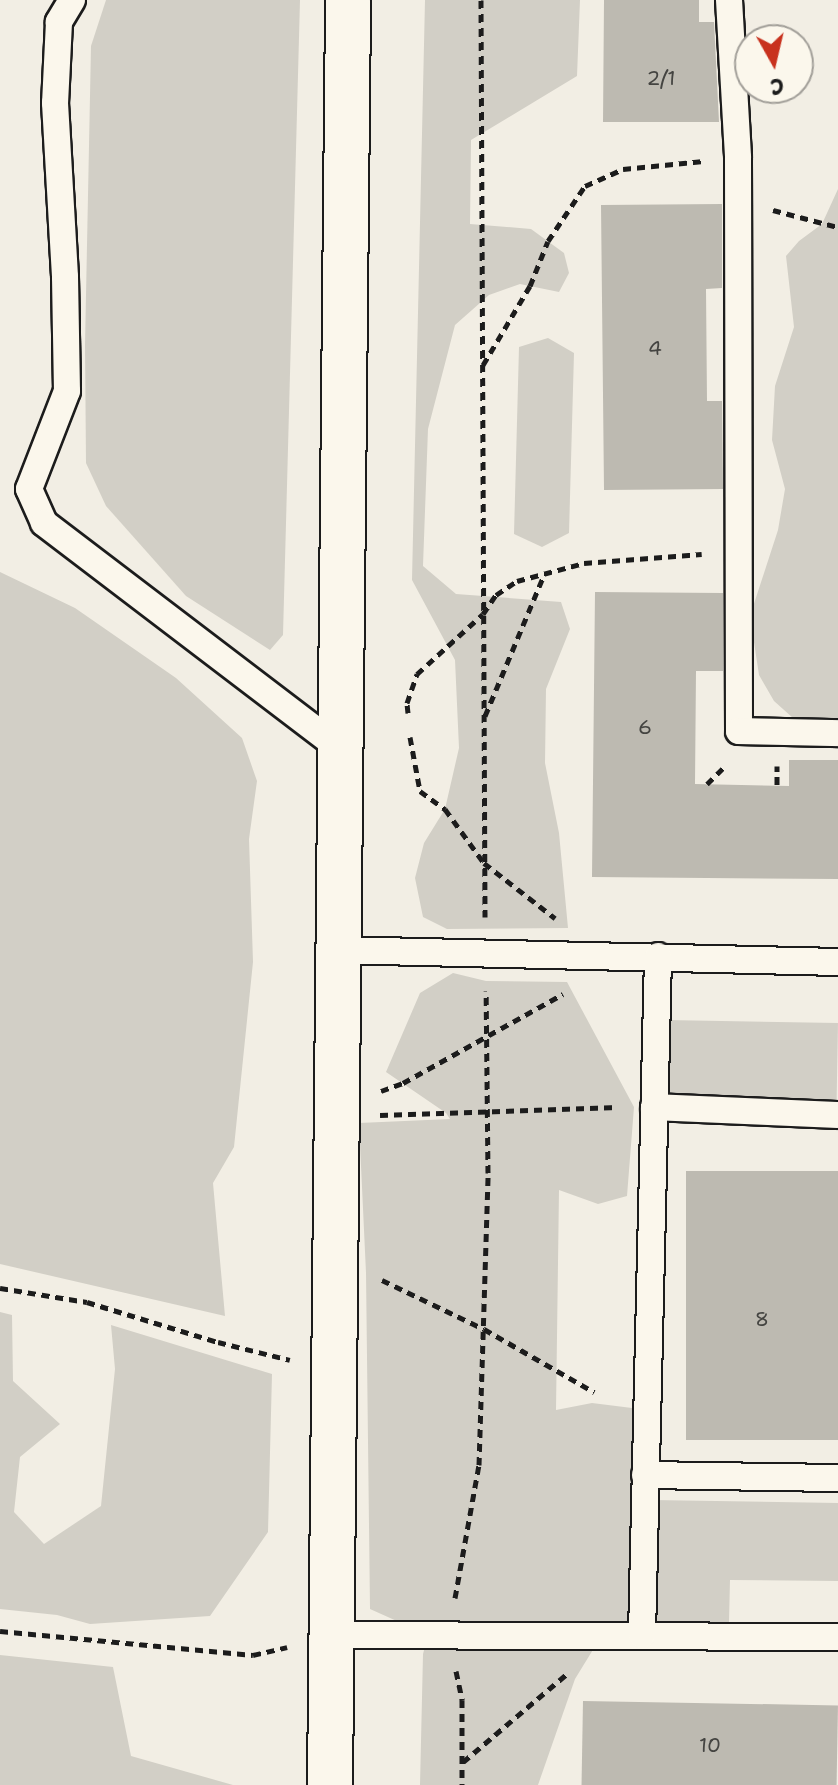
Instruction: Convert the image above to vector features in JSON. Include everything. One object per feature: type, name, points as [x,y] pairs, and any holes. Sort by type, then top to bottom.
[{"type":"main road","points":[[330,1785],[338,747],[348,0]]},
{"type":"lane","points":[[72,0],[59,22],[55,103],[65,277],[67,391],[29,489],[44,523],[338,747]]},
{"type":"lane","points":[[729,0],[738,158],[739,731],[838,733]]},
{"type":"lane","points":[[337,950],[838,962]]},
{"type":"lane","points":[[634,1635],[645,1475],[658,956]]},
{"type":"lane","points":[[654,1107],[838,1115]]},
{"type":"lane","points":[[645,1475],[838,1478]]},
{"type":"lane","points":[[331,1635],[838,1637]]},
{"type":"path","points":[[462,1785],[462,1700],[448,1634],[479,1465],[488,1173],[485,1112],[481,0]]},
{"type":"path","points":[[482,366],[530,286],[548,241],[585,186],[623,169],[738,158]]},
{"type":"path","points":[[738,199],[838,227]]},
{"type":"path","points":[[408,713],[407,703],[417,674],[483,614],[496,595],[517,581],[584,563],[738,551]]},
{"type":"path","points":[[483,719],[545,574]]},
{"type":"path","points":[[410,737],[420,791],[445,809],[484,863],[602,955]]},
{"type":"path","points":[[335,1112],[403,1083],[566,992]]},
{"type":"path","points":[[335,1112],[485,1112],[619,1107]]},
{"type":"path","points":[[334,1258],[484,1329],[594,1392]]},
{"type":"path","points":[[0,1288],[87,1302],[218,1342],[333,1370]]},
{"type":"path","points":[[0,1631],[253,1655],[331,1635]]},
{"type":"path","points":[[462,1762],[562,1677],[634,1635]]},
{"type":"shaded area","points":[[106,0],[300,0],[283,635],[270,650],[186,596],[106,506],[86,463],[85,345],[91,46]]},
{"type":"shaded area","points":[[425,0],[580,0],[577,76],[471,140],[470,224],[531,229],[564,253],[569,273],[559,292],[520,284],[489,295],[455,325],[428,429],[423,566],[456,594],[561,602],[570,629],[546,689],[545,763],[559,833],[568,928],[447,929],[423,917],[415,878],[424,843],[445,809],[459,748],[455,660],[412,580]]},
{"type":"shaded area","points":[[838,189],[838,724],[793,718],[774,701],[759,675],[750,616],[778,530],[785,489],[772,440],[775,386],[794,327],[786,256],[799,241],[822,224]]},
{"type":"shaded area","points":[[548,338],[574,353],[569,533],[542,547],[514,534],[519,347]]},
{"type":"shaded area","points":[[0,572],[75,608],[176,678],[242,738],[257,781],[249,839],[253,962],[234,1147],[213,1183],[225,1316],[0,1264]]},
{"type":"shaded area","points":[[453,973],[486,981],[567,982],[634,1107],[627,1196],[598,1204],[559,1190],[556,1410],[592,1403],[640,1409],[634,1623],[602,1635],[575,1679],[538,1785],[420,1785],[423,1654],[428,1635],[370,1609],[366,1273],[359,1123],[450,1119],[446,1113],[386,1072],[420,993]]},
{"type":"shaded area","points":[[665,1020],[838,1023],[837,1104],[664,1101]]},
{"type":"shaded area","points":[[0,1312],[12,1315],[13,1381],[60,1424],[20,1457],[14,1512],[44,1544],[101,1506],[115,1369],[111,1325],[272,1374],[268,1532],[210,1616],[90,1624],[57,1615],[0,1609]]},
{"type":"shaded area","points":[[652,1500],[838,1503],[838,1581],[730,1580],[729,1622],[652,1624]]},
{"type":"shaded area","points":[[0,1655],[113,1667],[131,1756],[233,1785],[0,1785]]},
{"type":"building","points":[[604,0],[699,0],[699,22],[714,22],[719,122],[603,122]]},
{"type":"building","points":[[722,204],[722,288],[706,289],[707,401],[722,401],[723,489],[604,490],[601,205]]},
{"type":"building","points":[[595,592],[723,593],[723,671],[696,671],[695,784],[789,786],[789,760],[838,760],[838,879],[592,877]]},
{"type":"building","points":[[686,1171],[838,1171],[838,1440],[686,1440]]},
{"type":"building","points":[[583,1701],[838,1705],[837,1785],[582,1785]]}]
